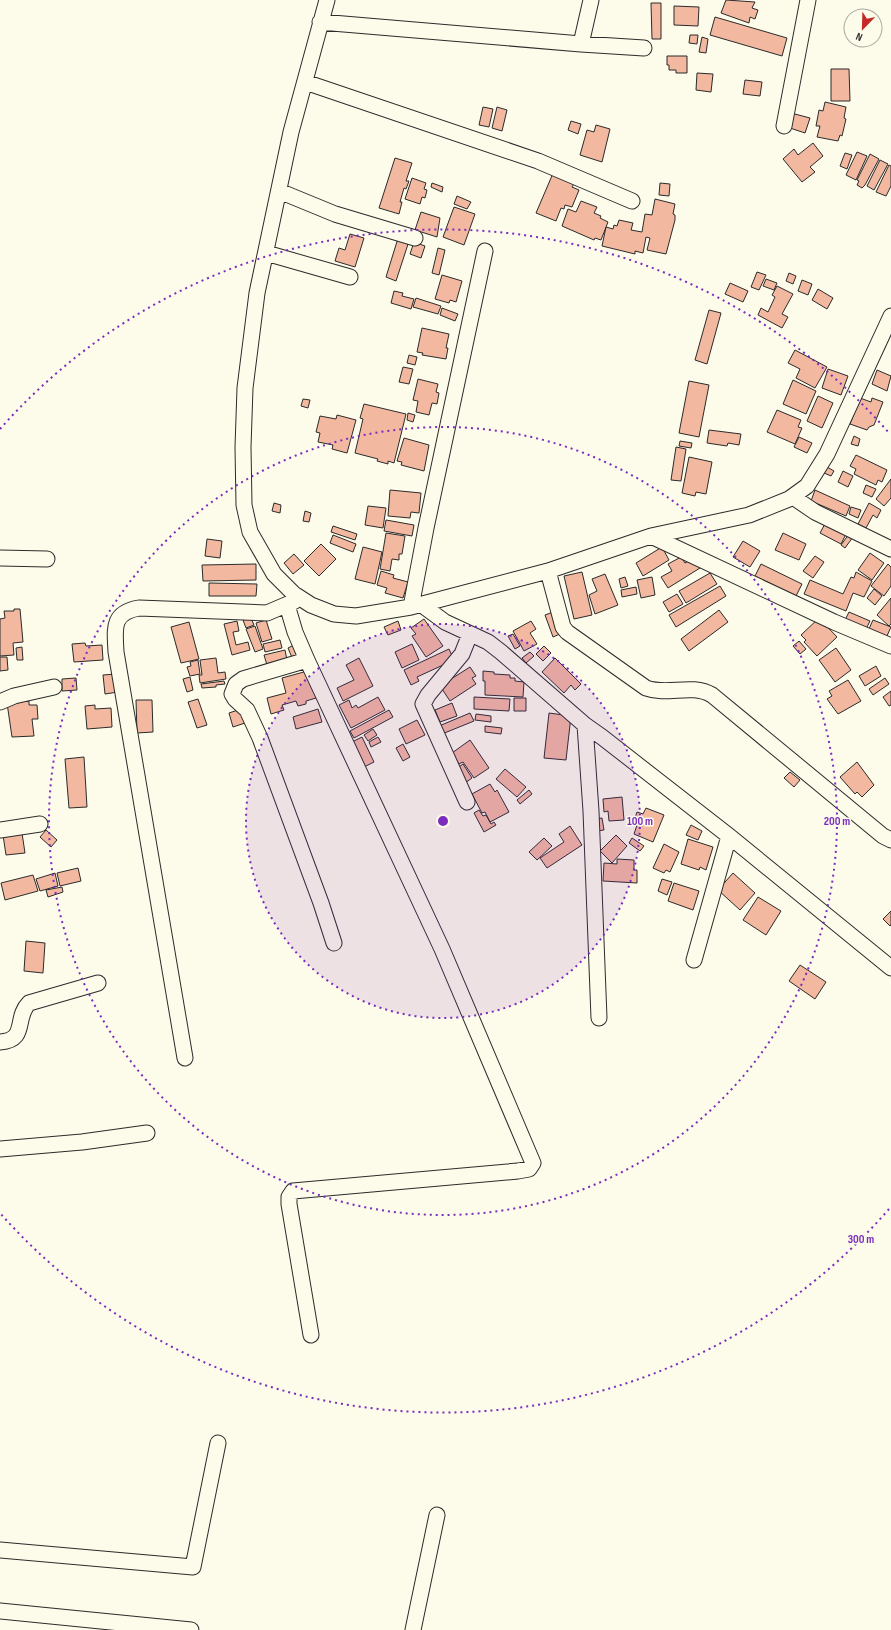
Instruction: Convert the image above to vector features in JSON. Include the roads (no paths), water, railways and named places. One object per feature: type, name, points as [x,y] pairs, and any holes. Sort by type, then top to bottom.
[{"type":"street","points":[[311,1335],[288,1197],[293,1191],[518,1171],[530,1169],[533,1164],[442,950],[295,632],[294,602],[274,574],[250,532],[244,505],[242,472],[245,388],[257,293],[291,132],[327,0]]},
{"type":"street","points":[[581,44],[591,0]]},
{"type":"street","points":[[784,126],[808,0]]},
{"type":"street","points":[[320,22],[644,48]]},
{"type":"street","points":[[304,82],[538,161],[632,200]]},
{"type":"street","points":[[279,191],[335,214],[414,238]]},
{"type":"street","points":[[417,606],[430,512],[486,250]]},
{"type":"street","points":[[266,253],[350,278]]},
{"type":"street","points":[[185,1058],[116,652],[115,625],[118,618],[129,610],[139,608],[169,608],[252,614],[275,611],[294,602],[311,605],[334,614],[356,616],[417,606],[548,571],[651,536],[749,515],[793,497],[807,486],[827,454],[891,316]]},
{"type":"street","points":[[793,497],[815,512],[891,549]]},
{"type":"street","points":[[651,536],[834,622],[891,646]]},
{"type":"street","points":[[0,558],[47,559]]},
{"type":"street","points":[[548,571],[563,627],[567,632],[646,688],[662,692],[695,689],[703,690],[712,695],[883,836],[891,840]]},
{"type":"street","points":[[417,606],[445,622],[488,642],[585,725],[602,736],[729,836],[891,968]]},
{"type":"street","points":[[467,802],[423,704],[428,695],[462,654],[470,634]]},
{"type":"street","points":[[307,660],[244,679],[233,689],[232,696],[247,710],[260,738],[322,903],[334,943]]},
{"type":"street","points":[[0,702],[14,696],[54,687]]},
{"type":"street","points":[[585,725],[591,811],[599,1018]]},
{"type":"street","points":[[0,830],[40,824]]},
{"type":"street","points":[[694,960],[729,836]]},
{"type":"street","points":[[0,1042],[13,1040],[17,1035],[23,1011],[29,1003],[98,983]]},
{"type":"street","points":[[0,1149],[82,1142],[147,1132]]},
{"type":"street","points":[[0,1550],[190,1568],[193,1567],[218,1443]]},
{"type":"street","points":[[413,1630],[437,1515]]},
{"type":"street","points":[[0,1611],[191,1630]]}]
